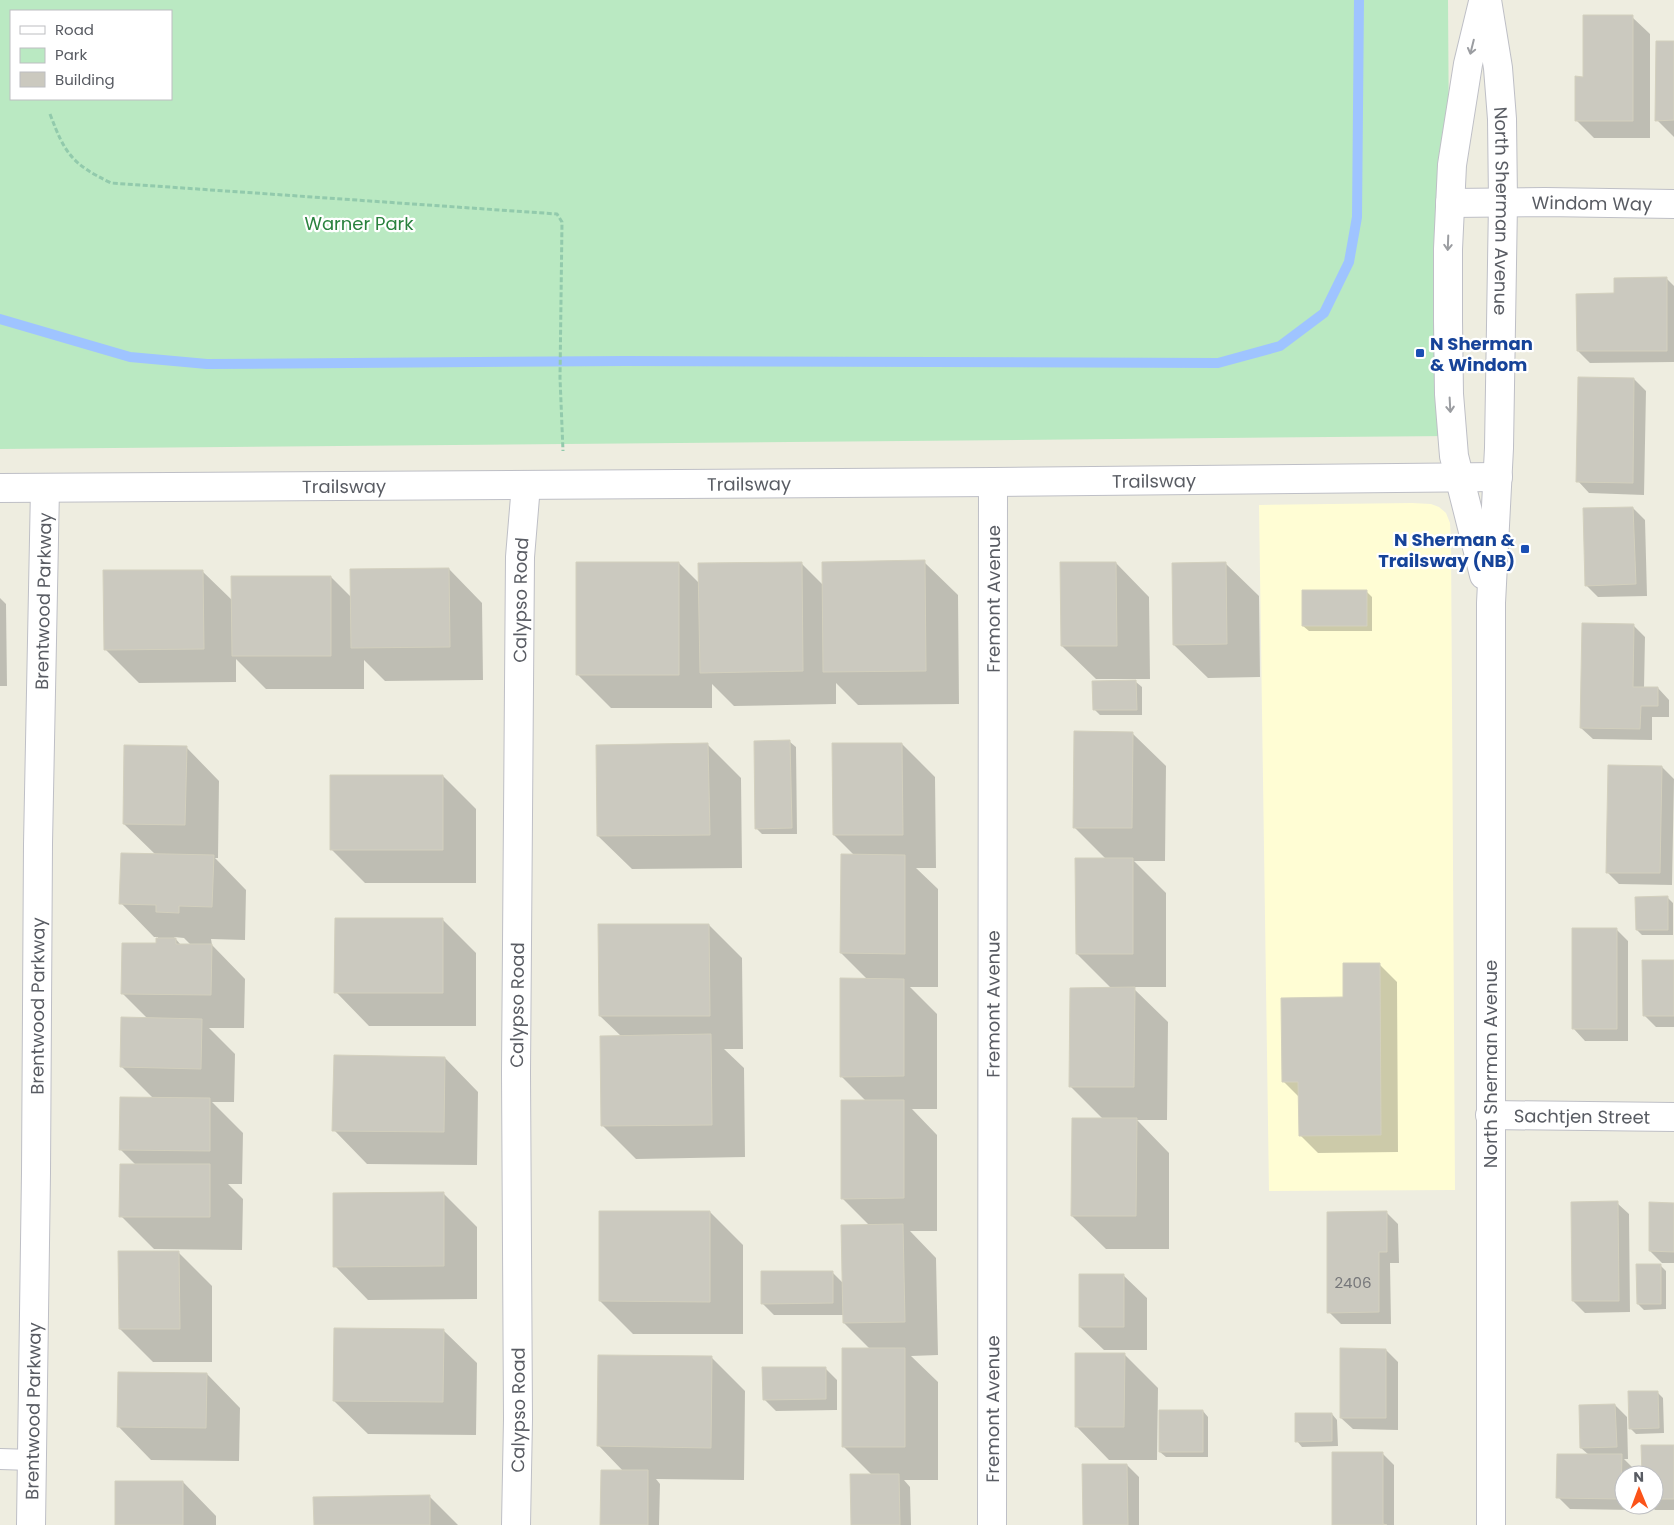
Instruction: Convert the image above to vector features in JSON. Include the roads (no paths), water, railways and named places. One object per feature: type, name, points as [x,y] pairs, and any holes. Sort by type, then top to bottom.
[{"type":"street","name":"North Sherman Avenue","points":[[1485,0],[1498,68],[1502,119],[1503,202],[1498,477],[1491,603],[1491,1525]]},
{"type":"street","name":"North Sherman Avenue","points":[[1485,0],[1468,64],[1452,165],[1448,249],[1452,443],[1491,603]]},
{"type":"street","name":"Windom Way","points":[[1450,203],[1674,204]]},
{"type":"street","name":"Trailsway","points":[[0,488],[1498,477]]},
{"type":"street","name":"Fremont Avenue","points":[[992,1525],[993,482]]},
{"type":"street","name":"Calypso Road","points":[[516,1525],[518,1419],[516,1065],[520,566],[526,484]]},
{"type":"street","name":"Brentwood Parkway","points":[[31,1525],[38,851],[45,488]]},
{"type":"street","name":"Sachtjen Street","points":[[1490,1115],[1674,1117]]},
{"type":"lane","points":[[0,1459],[32,1460]]},
{"type":"waterway","points":[[0,319],[130,357],[207,364],[625,361],[1218,363],[1280,346],[1324,313],[1349,262],[1357,217],[1359,0]]},
{"type":"place","name":"N Sherman & Windom","points":[[1420,353]]},
{"type":"place","name":"N Sherman & Trailsway (NB)","points":[[1525,549]]},
{"type":"park label","name":"Warner Park","points":[[359,223]]}]
